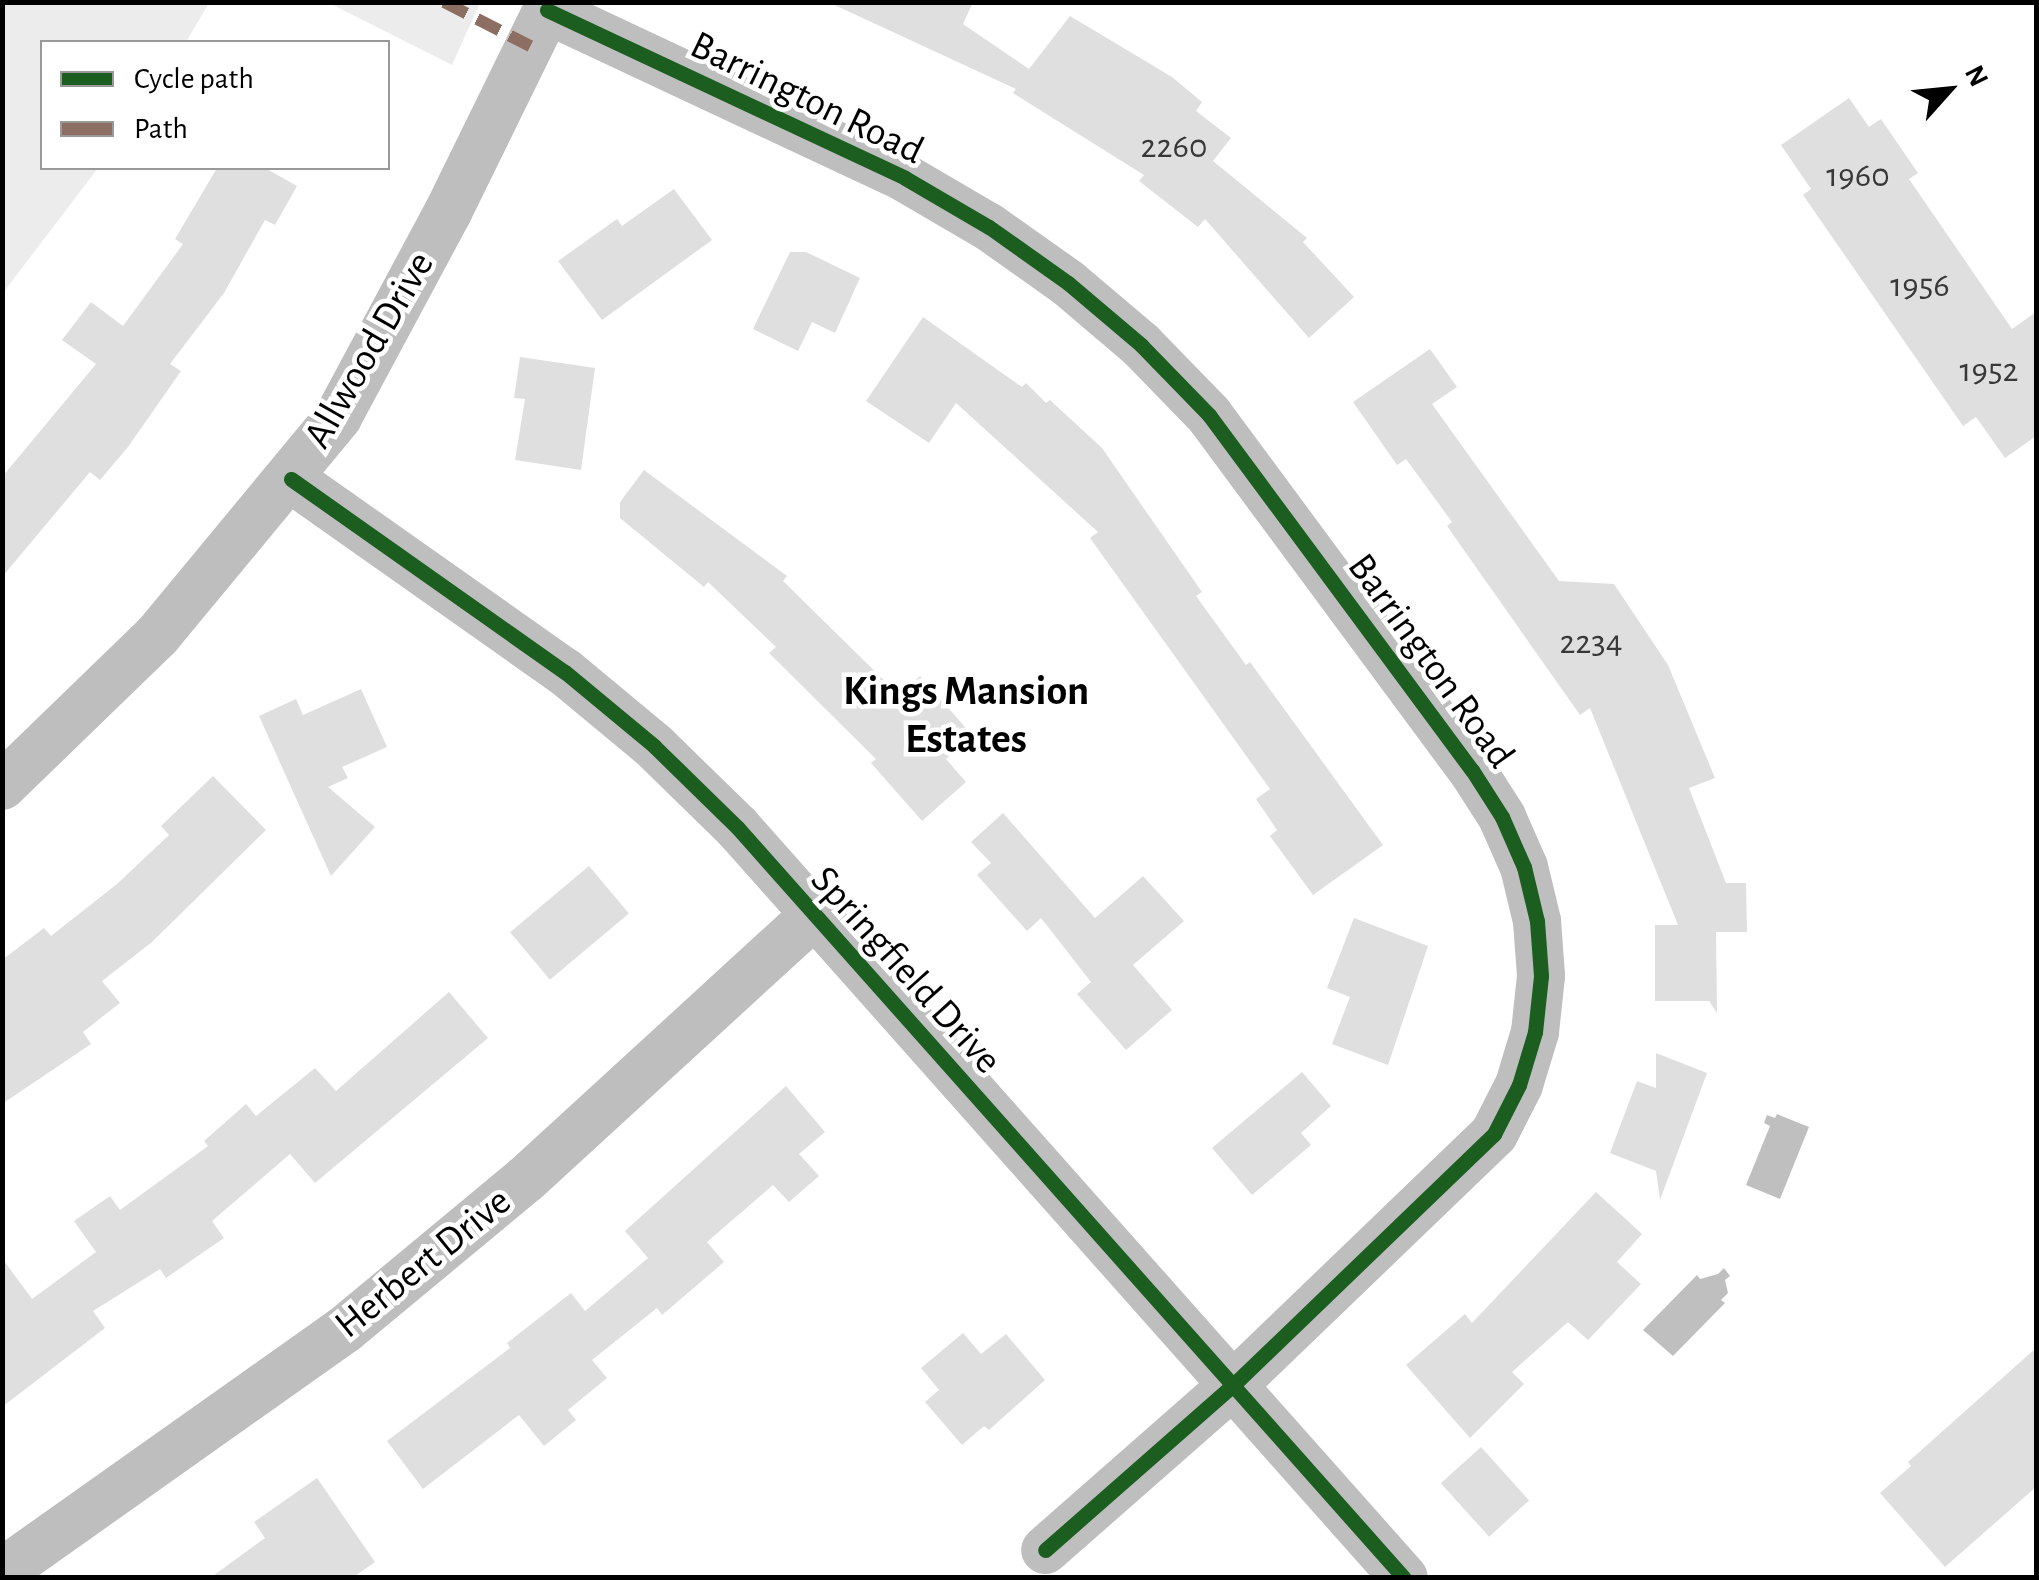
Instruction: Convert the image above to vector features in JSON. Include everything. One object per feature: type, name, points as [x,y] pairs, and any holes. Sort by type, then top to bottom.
[{"type":"street","name":"Allwood Drive","points":[[2,786],[157,636],[291,479],[338,417],[448,212],[549,6]]},
{"type":"street","name":"Barrington Road","points":[[549,6],[905,178],[989,227],[1068,283],[1142,346],[1209,414],[1502,816],[1524,868],[1539,940],[1541,976],[1535,1032],[1519,1085],[1494,1134],[1233,1385],[1044,1550]]},
{"type":"street","name":"Springfield Drive","points":[[291,479],[565,672],[639,734],[738,827],[1404,1578]]},
{"type":"street","name":"Herbert Drive","points":[[2,1572],[344,1330],[526,1179],[813,916]]},
{"type":"shaded area","points":[[3,2],[209,3],[187,40],[40,40],[40,170],[96,170],[3,293]]},
{"type":"shaded area","points":[[480,2],[452,65],[329,3]]},
{"type":"shaded area","points":[[1777,1114],[1809,1127],[1780,1199],[1746,1185],[1770,1126],[1764,1123],[1767,1115],[1775,1118]]},
{"type":"shaded area","points":[[1724,1268],[1730,1276],[1725,1280],[1728,1293],[1721,1300],[1725,1303],[1673,1356],[1643,1330],[1697,1275],[1700,1279]]},
{"type":"building","points":[[828,2],[973,2],[963,24],[1029,69],[1070,16],[1172,77],[1202,102],[1196,111],[1231,138],[1213,161],[1307,238],[1303,242],[1354,297],[1309,338],[1205,219],[1198,227],[1139,181],[1144,175],[1013,93],[1016,89]]},
{"type":"building","points":[[1849,98],[1869,127],[1881,119],[1918,173],[1909,179],[2012,329],[2036,312],[2036,436],[2005,458],[1976,417],[1963,426],[1803,195],[1811,189],[1781,145]]},
{"type":"building","points":[[216,170],[269,170],[297,186],[275,225],[265,220],[224,293],[170,364],[181,371],[128,447],[100,480],[90,472],[2,577],[2,477],[96,364],[62,340],[91,302],[123,326],[183,244],[175,239]]},
{"type":"building","points":[[674,189],[712,240],[602,320],[558,261],[617,219],[622,226]]},
{"type":"building","points":[[790,252],[806,252],[860,278],[835,333],[812,322],[798,351],[753,329]]},
{"type":"building","points":[[923,317],[1022,387],[1026,383],[1046,403],[1050,400],[1102,448],[1202,592],[1196,596],[1246,665],[1250,662],[1383,845],[1313,895],[1270,836],[1277,830],[1256,799],[1270,789],[1090,538],[1098,532],[956,403],[929,443],[866,401]]},
{"type":"building","points":[[1430,349],[1457,387],[1432,404],[1559,581],[1614,584],[1668,665],[1715,778],[1689,788],[1726,883],[1746,883],[1747,932],[1716,932],[1717,1013],[1709,1001],[1655,1001],[1655,925],[1678,925],[1590,708],[1580,715],[1447,526],[1452,522],[1406,459],[1397,465],[1353,402]]},
{"type":"building","points":[[520,357],[595,368],[581,470],[515,460],[525,399],[514,398]]},
{"type":"building","points":[[644,470],[787,576],[783,581],[899,695],[920,676],[973,736],[946,759],[966,782],[922,821],[871,763],[876,759],[769,653],[776,647],[708,582],[704,587],[620,518],[620,502]]},
{"type":"building","points":[[361,689],[387,747],[342,767],[348,778],[328,787],[375,827],[331,876],[259,716],[296,699],[303,715]]},
{"type":"building","points":[[213,776],[266,830],[152,942],[102,981],[120,1003],[83,1032],[91,1044],[2,1104],[2,960],[44,928],[51,936],[117,884],[169,835],[161,826]]},
{"type":"building","points":[[1003,813],[1095,918],[1143,876],[1184,921],[1133,965],[1172,1010],[1126,1050],[1077,994],[1091,982],[1041,918],[1027,931],[977,875],[991,863],[971,842]]},
{"type":"building","points":[[589,866],[629,913],[550,980],[510,932]]},
{"type":"building","points":[[1354,918],[1428,946],[1388,1065],[1332,1044],[1350,997],[1327,988]]},
{"type":"building","points":[[449,992],[488,1038],[315,1183],[290,1154],[212,1221],[224,1238],[166,1278],[160,1269],[93,1311],[105,1328],[2,1407],[2,1258],[32,1299],[96,1252],[74,1221],[110,1196],[120,1210],[208,1146],[204,1141],[246,1104],[256,1116],[315,1068],[336,1091]]},
{"type":"building","points":[[1656,1053],[1707,1073],[1660,1200],[1656,1171],[1610,1153],[1637,1081],[1656,1088]]},
{"type":"building","points":[[1302,1072],[1331,1106],[1301,1133],[1311,1145],[1252,1195],[1212,1148]]},
{"type":"building","points":[[786,1086],[825,1132],[799,1154],[819,1176],[789,1202],[773,1185],[707,1242],[724,1262],[662,1315],[657,1308],[592,1360],[607,1378],[568,1410],[576,1420],[544,1446],[519,1415],[423,1489],[387,1441],[510,1348],[507,1343],[571,1293],[585,1311],[648,1258],[625,1231]]},
{"type":"building","points":[[1596,1192],[1642,1234],[1617,1262],[1641,1284],[1588,1340],[1568,1322],[1512,1372],[1524,1384],[1470,1438],[1406,1365],[1465,1314],[1472,1323]]},
{"type":"building","points":[[963,1333],[981,1354],[1006,1334],[1045,1380],[989,1430],[984,1426],[962,1445],[925,1402],[939,1390],[921,1368]]},
{"type":"building","points":[[2036,1348],[2036,1487],[1945,1567],[1880,1493],[1911,1466],[1908,1462]]},
{"type":"building","points":[[1481,1447],[1529,1501],[1489,1537],[1441,1483]]},
{"type":"building","points":[[317,1478],[375,1562],[352,1578],[210,1578],[265,1538],[254,1522]]},
{"type":"marked path","points":[[444,2],[530,46]]},
{"type":"cycle path","points":[[547,10],[905,178],[989,227],[1068,283],[1141,345],[1209,415],[1472,770],[1502,817],[1524,867],[1537,921],[1541,976],[1535,1032],[1519,1085],[1494,1134],[1233,1385],[1045,1550]]},
{"type":"cycle path","points":[[291,479],[565,672],[654,746],[737,827],[1404,1578]]},
{"type":"district","name":"Kings Mansion Estates","points":[[966,715]]}]
